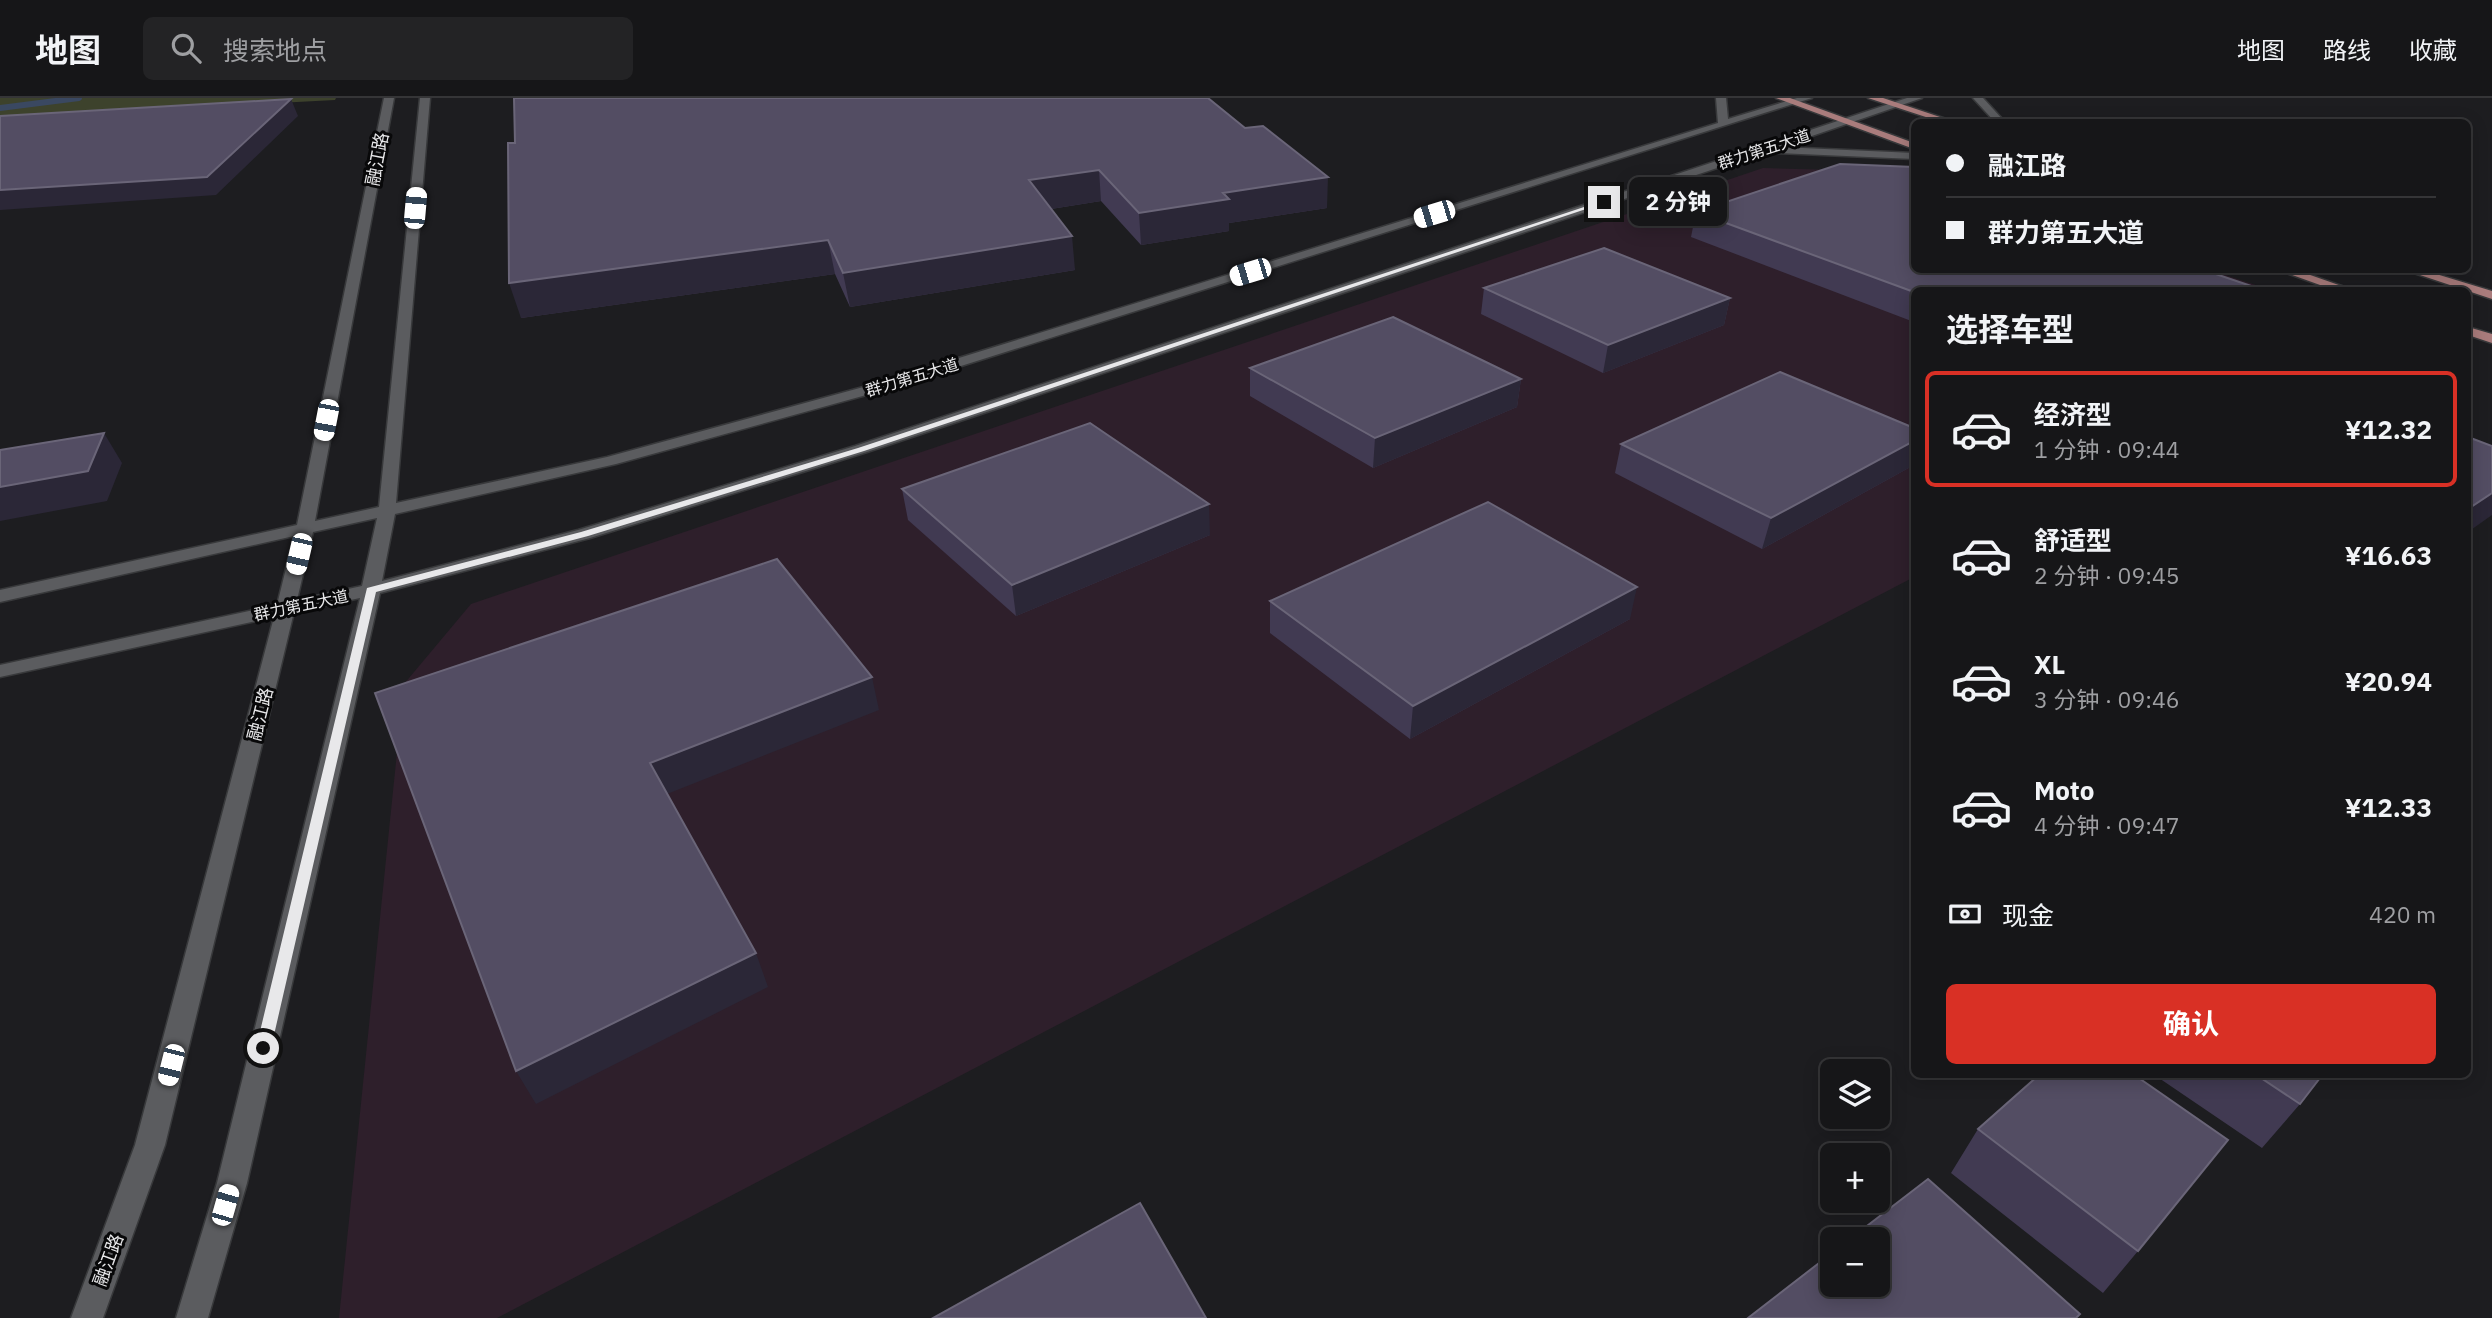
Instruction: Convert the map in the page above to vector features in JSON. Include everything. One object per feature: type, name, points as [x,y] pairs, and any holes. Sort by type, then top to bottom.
[{"type":"main road","name":"融江路","points":[[87,1318],[150,1145],[286,608],[305,527],[389,98]]},
{"type":"main road","points":[[192,1318],[232,1183],[371,590],[387,510],[425,98]]},
{"type":"main road","points":[[1721,98],[1723,124]]},
{"type":"main road","points":[[1873,98],[1940,119]]},
{"type":"main road","name":"群力第五大道","points":[[0,671],[371,590],[584,534],[861,449],[1917,98]]},
{"type":"main road","points":[[1978,98],[1997,119]]},
{"type":"main road","name":"群力第五大道","points":[[0,596],[610,461],[883,386],[1794,100]]},
{"type":"main road","points":[[1794,100],[1845,122],[1911,145]]},
{"type":"main road","points":[[1763,149],[1911,156]]},
{"type":"main road","points":[[2293,273],[2337,287]]},
{"type":"main road","points":[[2421,273],[2466,287]]},
{"type":"main road","points":[[2471,289],[2492,295]]},
{"type":"main road","points":[[2471,332],[2492,339]]},
{"type":"shaded area","points":[[1763,168],[1911,172],[1911,273],[2219,273],[2262,287],[1911,287],[1911,579],[497,1318],[339,1318],[404,684],[471,604]]},
{"type":"green space","points":[[0,98],[336,98],[204,107],[0,131]]},
{"type":"building","points":[[514,98],[1208,98],[1245,128],[1263,126],[1328,177],[1223,193],[1229,199],[1139,213],[1099,170],[1029,180],[1072,236],[843,273],[828,240],[509,283],[508,143],[515,143]]},
{"type":"building","points":[[291,99],[207,177],[0,190],[0,116]]},
{"type":"building","points":[[1840,164],[1911,167],[1911,273],[2213,273],[2254,287],[1911,287],[1911,291],[1696,212]]},
{"type":"building","points":[[1604,248],[1730,298],[1608,345],[1484,288]]},
{"type":"building","points":[[1393,317],[1521,379],[1375,438],[1250,368]]},
{"type":"building","points":[[1780,372],[1911,427],[1911,443],[1771,518],[1621,444]]},
{"type":"building","points":[[1090,423],[1209,504],[1012,585],[902,489]]},
{"type":"building","points":[[104,433],[88,471],[0,487],[0,450]]},
{"type":"building","points":[[2471,438],[2492,446],[2492,493],[2471,507]]},
{"type":"building","points":[[1488,502],[1637,587],[1413,706],[1270,601]]},
{"type":"building","points":[[777,559],[872,677],[650,763],[756,953],[516,1071],[375,693]]},
{"type":"building","points":[[2035,1078],[2139,1078],[2228,1140],[2138,1251],[1978,1129]]},
{"type":"building","points":[[2261,1078],[2320,1078],[2300,1104]]},
{"type":"building","points":[[1928,1179],[2080,1314],[2076,1318],[1748,1318],[1820,1262],[1820,1297],[1890,1297],[1890,1227],[1866,1227],[1884,1213],[1890,1213],[1890,1208]]},
{"type":"building","points":[[1140,1203],[1206,1318],[933,1318]]},
{"type":"waterway","points":[[0,108],[79,98]]},
{"type":"route","points":[[263,1048],[371,590],[584,534],[861,449],[1604,202]]}]
